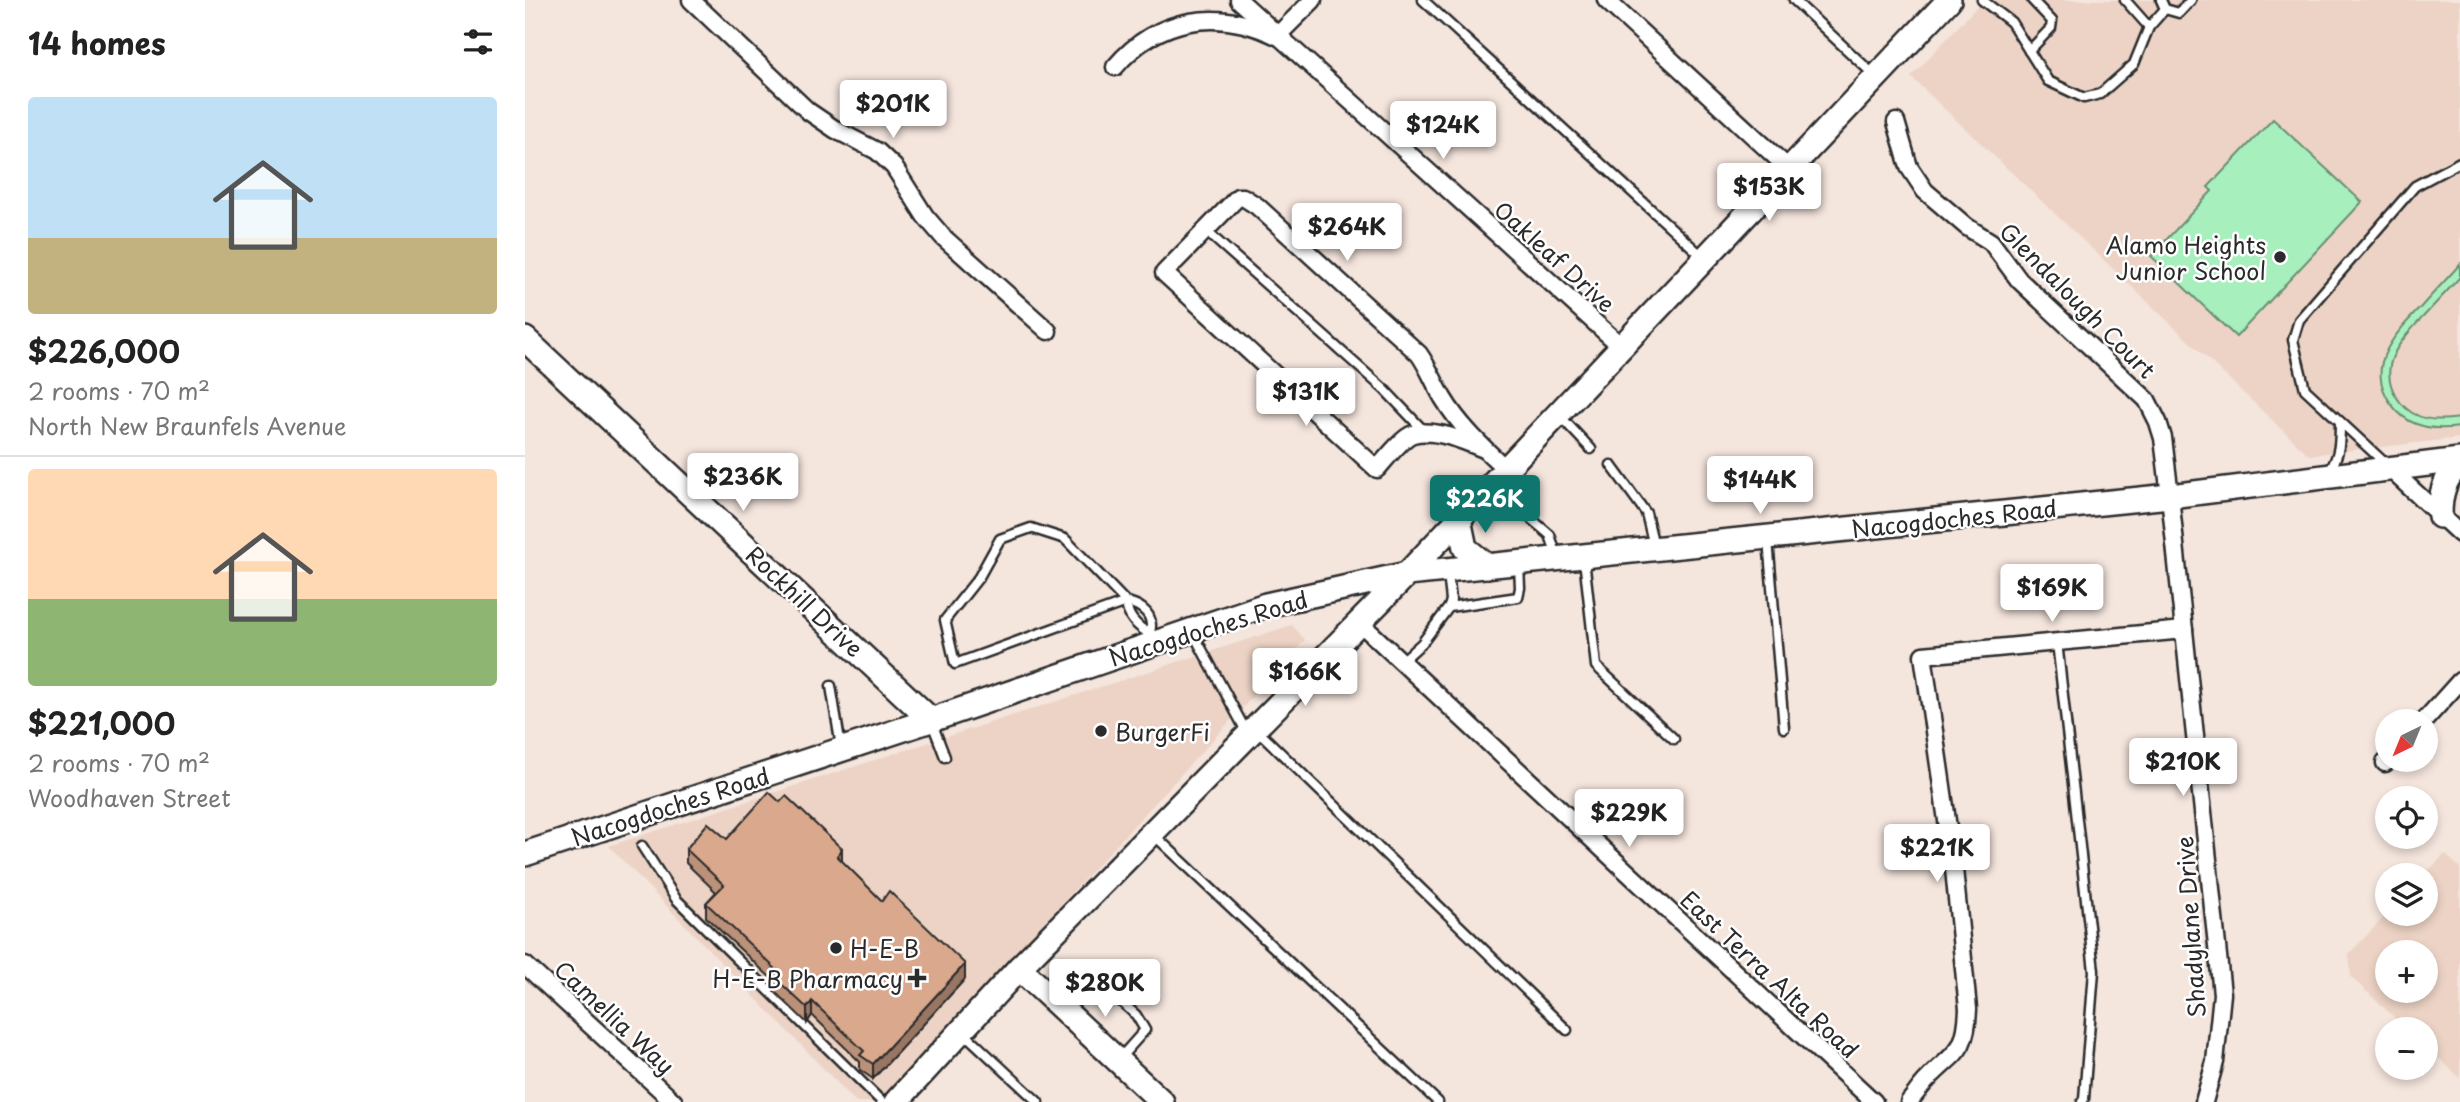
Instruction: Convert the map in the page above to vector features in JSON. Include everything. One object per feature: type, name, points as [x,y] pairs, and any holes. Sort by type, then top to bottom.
[{"type":"street","points":[[691,0],[808,111],[877,151],[894,167],[925,216],[943,236],[1048,331]]},
{"type":"street","name":"Oakleaf Drive","points":[[1239,0],[1623,348]]},
{"type":"street","points":[[1115,67],[1144,40],[1167,28],[1193,21],[1233,20],[1277,36],[1313,0]]},
{"type":"street","points":[[1606,0],[1789,169]]},
{"type":"street","points":[[894,1101],[1019,968],[1407,574],[1949,0]]},
{"type":"street","name":"Glendalough Court","points":[[1896,122],[1909,167],[1925,191],[1966,227],[1991,242],[2019,280],[2147,400],[2163,438],[2170,496]]},
{"type":"street","points":[[1484,449],[1468,442],[1414,434],[1377,469],[1164,273],[1238,197],[1243,197],[1257,206],[1419,354],[1431,371],[1443,399],[1484,449],[1499,477]]},
{"type":"street","name":"Rockhill Drive","points":[[525,339],[931,720]]},
{"type":"street","points":[[2440,516],[2442,490],[2447,478],[2460,462]]},
{"type":"street","name":"Nacogdoches Road","points":[[525,853],[931,720],[1149,640],[1191,631],[1266,605],[1407,574],[2170,496],[2389,468],[2460,462]]},
{"type":"street","points":[[2389,468],[2460,534]]},
{"type":"street","name":"Shadylane Drive","points":[[2170,496],[2222,994],[2215,1062],[2204,1102]]},
{"type":"street","points":[[1459,519],[1465,548],[1487,566]]},
{"type":"street","name":"East Terra Alta Road","points":[[1359,622],[1874,1102]]},
{"type":"street","points":[[1909,1102],[1926,1080],[1954,1057],[1962,1045],[1968,1009],[1954,869],[1923,655],[2184,630]]},
{"type":"street","points":[[2435,709],[2460,681]]},
{"type":"street","name":"Camellia Way","points":[[525,965],[674,1102]]},
{"type":"street","points":[[1019,968],[1162,1102]]},
{"type":"lane","points":[[1423,0],[1705,259]]},
{"type":"lane","points":[[1794,0],[1876,77]]},
{"type":"lane","points":[[1982,0],[2011,22],[2048,81],[2084,98],[2100,94],[2134,64],[2148,27],[2165,9]]},
{"type":"lane","points":[[2029,51],[2051,28],[2052,21],[2032,0]]},
{"type":"lane","points":[[2125,0],[2148,27]]},
{"type":"lane","points":[[2161,0],[2165,9]]},
{"type":"lane","points":[[2165,9],[2179,13],[2191,0]]},
{"type":"lane","points":[[2389,468],[2305,388],[2293,340],[2299,320],[2415,186],[2460,162]]},
{"type":"lane","points":[[1205,230],[1385,390],[1427,434]]},
{"type":"lane","points":[[1558,415],[1591,449]]},
{"type":"lane","points":[[2326,476],[2336,461],[2340,446],[2340,422]]},
{"type":"lane","points":[[1611,465],[1646,513],[1655,549]]},
{"type":"lane","points":[[1499,477],[1549,535],[1558,559]]},
{"type":"lane","points":[[1149,640],[1127,613],[1126,602],[1065,539],[1031,528],[1000,539],[979,577],[945,620],[955,664],[1126,602],[1138,604],[1149,617],[1152,626],[1149,640]]},
{"type":"lane","points":[[1768,537],[1784,728]]},
{"type":"lane","points":[[1584,556],[1596,666],[1674,739]]},
{"type":"lane","points":[[1449,607],[1518,597],[1518,563]]},
{"type":"lane","points":[[1402,662],[1422,643],[1449,607],[1451,600],[1448,570]]},
{"type":"lane","points":[[1191,631],[1252,732],[1567,1030]]},
{"type":"lane","points":[[2057,642],[2094,971],[2082,1102]]},
{"type":"lane","points":[[831,686],[841,750]]},
{"type":"lane","points":[[931,720],[944,757]]},
{"type":"lane","points":[[1152,833],[1438,1102]]},
{"type":"lane","points":[[642,846],[676,899],[894,1101]]},
{"type":"lane","points":[[1095,979],[1136,1015],[1145,1030],[1118,1061]]},
{"type":"lane","points":[[962,1031],[1038,1102]]},
{"type":"shaded area","name":"Alamo Heights Junior School","points":[[1983,0],[2460,0],[2460,438],[2309,455],[1911,77]]},
{"type":"shaded area","points":[[1292,625],[1305,640],[879,1102],[856,1102],[609,846]]},
{"type":"shaded area","points":[[2445,854],[2460,868],[2460,1078],[2438,1057],[2438,1017],[2394,1017],[2379,1003],[2438,1003],[2438,940],[2375,940],[2375,999],[2351,977],[2349,954],[2376,926],[2438,926],[2436,863]]},
{"type":"green space","points":[[2273,119],[2362,202],[2236,337],[2151,256],[2212,191],[2208,187]]},
{"type":"green space","points":[[2460,264],[2460,277],[2406,336],[2390,366],[2389,378],[2393,390],[2406,409],[2427,419],[2460,418],[2460,427],[2425,427],[2410,421],[2396,410],[2381,381],[2381,368],[2391,342]]},
{"type":"building","name":"H-E-B","points":[[769,792],[780,802],[786,796],[842,849],[837,856],[882,901],[889,891],[965,964],[873,1064],[860,1055],[864,1051],[812,1001],[807,1008],[774,977],[779,972],[706,903],[724,885],[686,849],[708,823],[727,839]]},
{"type":"place","name":"Alamo Heights Junior School","points":[[2280,257]]},
{"type":"place","name":"BurgerFi","points":[[1101,731]]},
{"type":"place","name":"H-E-B","points":[[836,948]]},
{"type":"place","name":"H-E-B Pharmacy","points":[[917,978]]}]
